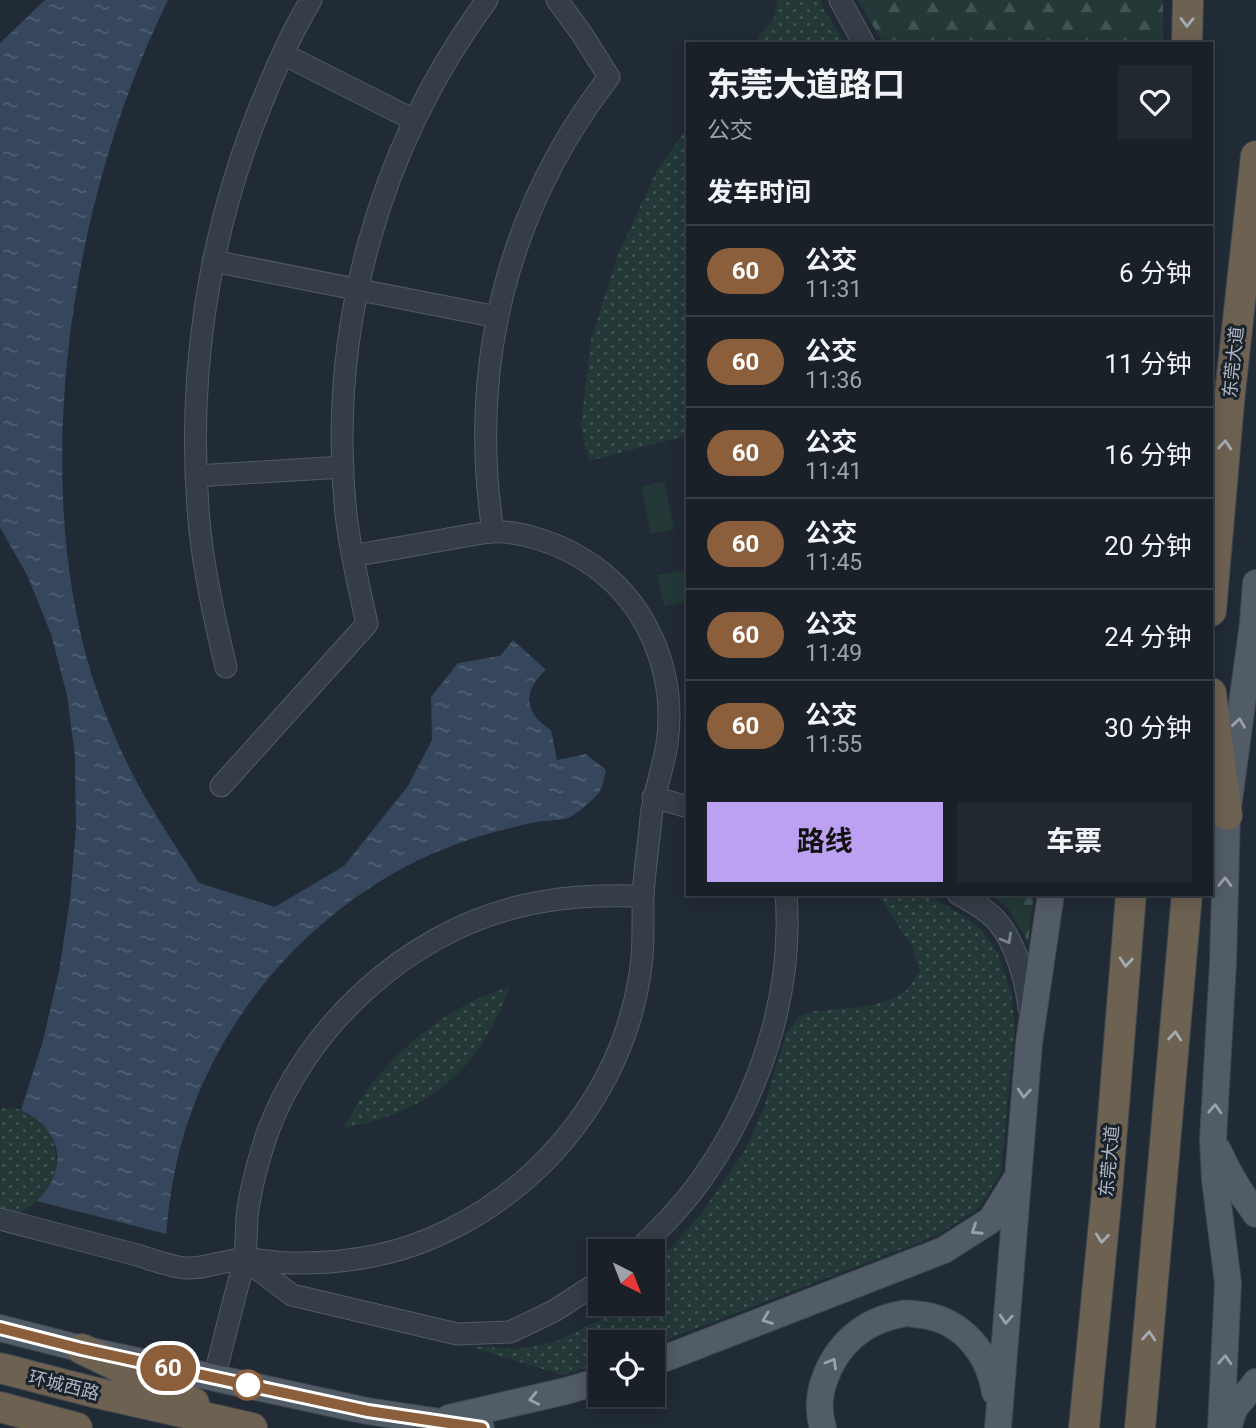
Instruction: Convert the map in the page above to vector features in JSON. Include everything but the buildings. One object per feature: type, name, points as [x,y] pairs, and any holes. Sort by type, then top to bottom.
[{"type":"highway","points":[[1187,42],[1188,0]]},
{"type":"highway","name":"东莞大道","points":[[1213,586],[1228,402],[1256,156]]},
{"type":"highway","points":[[1213,708],[1227,815]]},
{"type":"highway","name":"东莞大道","points":[[1084,1428],[1131,896]]},
{"type":"highway","points":[[1140,1428],[1187,896]]},
{"type":"highway","points":[[82,1349],[248,1427]]},
{"type":"highway","name":"环城西路","points":[[0,1368],[248,1427]]},
{"type":"highway","points":[[0,1407],[77,1428]]},
{"type":"main road","points":[[1221,1428],[1228,1283],[1215,1180],[1213,1140],[1223,963],[1227,815],[1256,583]]},
{"type":"main road","points":[[998,1422],[1031,1025],[1051,896]]},
{"type":"main road","points":[[1213,1140],[1225,1166],[1256,1214]]},
{"type":"main road","points":[[665,1358],[944,1250],[991,1220],[1017,1177]]},
{"type":"main road","points":[[823,1428],[820,1419],[820,1394],[829,1365],[850,1337],[877,1321],[904,1313],[934,1317],[960,1330],[980,1350],[993,1381],[998,1422]]},
{"type":"main road","points":[[0,1328],[82,1349],[368,1411],[481,1428]]},
{"type":"main road","points":[[1228,1428],[1234,1409],[1256,1382]]},
{"type":"main road","points":[[431,1422],[588,1385]]},
{"type":"street","points":[[226,667],[208,587],[200,533],[196,476],[197,383],[201,328],[229,194],[250,129],[283,54],[311,0]]},
{"type":"street","points":[[221,786],[367,624],[346,516],[343,467],[343,402],[357,289],[370,234],[388,180],[414,120],[436,77],[487,0]]},
{"type":"street","points":[[493,531],[486,465],[486,408],[489,362],[508,273],[522,229],[561,146],[585,107],[609,76],[558,0]]},
{"type":"street","points":[[840,0],[863,42]]},
{"type":"street","points":[[283,54],[414,120]]},
{"type":"street","points":[[213,261],[497,317]]},
{"type":"street","points":[[196,476],[343,467]]},
{"type":"street","points":[[0,1219],[186,1268],[244,1259],[327,1263],[368,1257],[408,1247],[446,1231],[482,1212],[517,1188],[547,1160],[574,1129],[597,1094],[621,1044],[640,978],[644,937],[643,896],[653,797],[666,748],[670,716],[660,655],[647,626],[623,592],[583,558],[555,544],[525,535],[493,531],[353,556]]},
{"type":"street","points":[[653,797],[686,806]]},
{"type":"street","points":[[214,1378],[244,1259],[247,1216],[255,1173],[268,1132],[286,1092],[308,1055],[335,1021],[365,990],[398,963],[435,940],[474,921],[515,907],[557,899],[600,895],[643,896]]},
{"type":"street","points":[[649,1239],[700,1182],[727,1141],[749,1097],[766,1051],[778,1004],[785,955],[786,896]]},
{"type":"street","points":[[962,896],[995,919],[1012,945],[1027,988],[1031,1025]]},
{"type":"street","points":[[244,1259],[292,1295],[457,1334],[510,1332],[554,1311],[588,1289]]},
{"type":"green space","points":[[778,0],[820,0],[844,42],[755,42],[774,18]]},
{"type":"green space","points":[[858,0],[1163,0],[1163,42],[883,42]]},
{"type":"green space","points":[[686,130],[686,436],[589,461],[581,426],[591,340],[618,255],[657,170]]},
{"type":"green space","points":[[664,481],[674,529],[651,534],[641,487]]},
{"type":"green space","points":[[686,569],[686,601],[664,606],[657,575]]},
{"type":"green space","points":[[878,896],[930,896],[965,917],[983,931],[997,952],[1011,992],[1015,1025],[1001,1172],[979,1208],[936,1236],[665,1340],[665,1330],[588,1330],[588,1367],[562,1375],[468,1346],[518,1349],[555,1342],[604,1316],[665,1316],[665,1254],[701,1214],[744,1152],[763,1110],[786,1034],[799,1017],[813,1011],[865,1007],[890,1000],[907,990],[920,971],[913,948]]},
{"type":"green space","points":[[992,896],[1034,896],[1028,941],[1008,908]]},
{"type":"green space","points":[[510,986],[484,1041],[448,1082],[427,1098],[402,1110],[344,1128],[374,1080],[413,1041],[443,1018],[475,1000]]},
{"type":"green space","points":[[0,1109],[34,1115],[43,1123],[55,1145],[52,1182],[35,1203],[14,1217],[0,1213]]},
{"type":"water","points":[[45,0],[168,0],[135,76],[107,158],[85,244],[70,332],[63,422],[64,510],[73,595],[97,692],[140,787],[199,883],[275,907],[344,866],[408,786],[432,740],[431,697],[458,663],[500,656],[513,640],[546,670],[533,686],[529,702],[535,717],[551,730],[557,760],[586,754],[606,770],[598,794],[571,817],[531,823],[482,836],[420,859],[366,890],[329,918],[296,949],[265,983],[214,1059],[195,1101],[181,1145],[166,1234],[37,1201],[54,1176],[57,1151],[46,1128],[21,1110],[43,1041],[59,971],[70,900],[76,828],[75,756],[67,695],[51,634],[28,577],[0,527],[0,43]]},
{"type":"bus line","name":"60","points":[[0,1328],[82,1349],[368,1411],[482,1428]]}]
